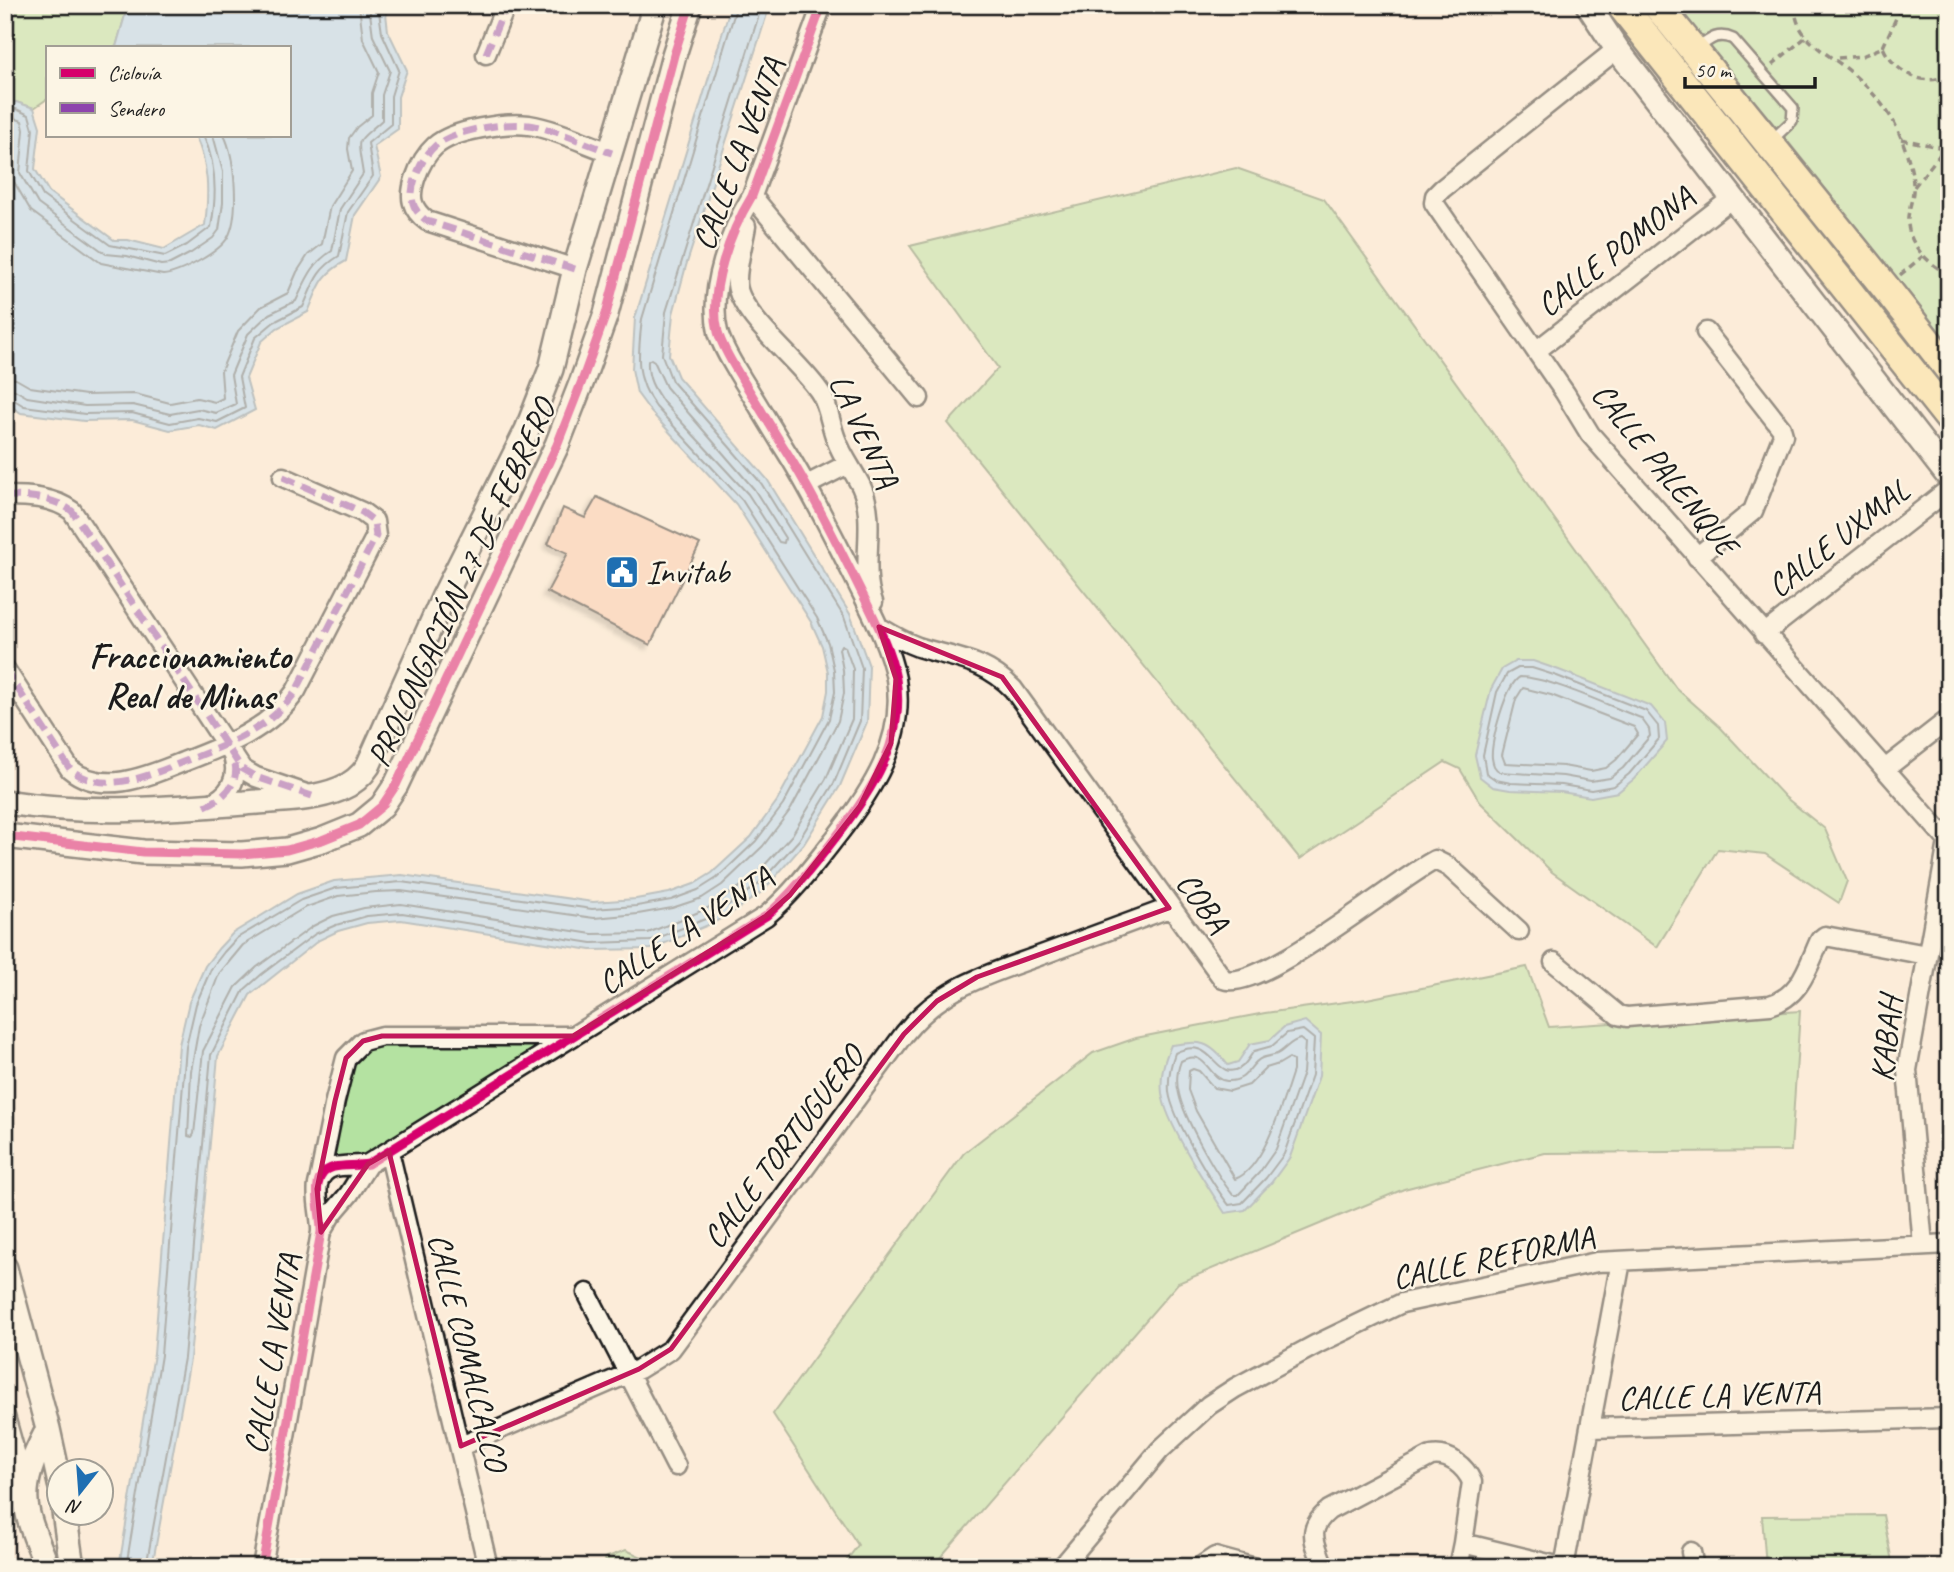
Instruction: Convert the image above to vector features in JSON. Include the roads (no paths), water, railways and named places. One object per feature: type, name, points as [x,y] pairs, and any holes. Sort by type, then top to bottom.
[{"type":"main road","points":[[1621,5],[1949,418]]},
{"type":"main road","points":[[1657,5],[1949,369]]},
{"type":"street","points":[[486,54],[506,5]]},
{"type":"street","name":"PROLONGACIÓN 27 DE FEBRERO","points":[[5,803],[90,811],[205,806],[312,796],[327,794],[353,783],[368,766],[443,598],[527,430],[551,369],[575,269],[655,5]]},
{"type":"street","name":"PROLONGACIÓN 27 DE FEBRERO","points":[[5,836],[113,850],[242,854],[304,846],[359,825],[382,806],[397,785],[557,446],[582,381],[606,314],[674,55],[690,5]]},
{"type":"street","name":"CALLE LA VENTA","points":[[321,1232],[368,1164],[766,916],[790,895],[860,806],[884,764],[896,722],[896,679],[879,627],[807,485],[730,359],[718,330],[715,304],[718,279],[752,196],[822,5]]},
{"type":"street","points":[[1588,5],[1617,49],[1949,477]]},
{"type":"street","name":"CALLE PALENQUE","points":[[1617,49],[1442,189],[1434,199],[1590,434],[1949,842]]},
{"type":"street","points":[[575,269],[427,220],[413,207],[410,197],[412,187],[427,154],[437,144],[452,136],[484,128],[530,125],[612,153]]},
{"type":"street","points":[[752,196],[919,398]]},
{"type":"street","name":"LA VENTA","points":[[752,196],[737,275],[738,291],[755,317],[820,393],[836,441],[861,488],[867,508],[867,571],[872,599],[882,617],[879,627]]},
{"type":"street","name":"CALLE POMONA","points":[[1536,351],[1732,198]]},
{"type":"street","points":[[1697,557],[1753,511],[1783,435],[1781,428],[1706,332]]},
{"type":"street","points":[[551,369],[582,381]]},
{"type":"street","points":[[807,485],[848,464]]},
{"type":"street","points":[[5,669],[70,769],[83,777],[97,781],[131,780],[229,751],[288,703],[376,536],[374,521],[362,512],[283,477]]},
{"type":"street","name":"CALLE UXMAL","points":[[1764,634],[1949,489]]},
{"type":"street","points":[[5,495],[49,499],[72,511],[229,751],[248,773],[312,796]]},
{"type":"street","points":[[443,598],[477,613]]},
{"type":"street","name":"COBA","points":[[879,627],[917,646],[974,661],[1002,677],[1092,796],[1169,908],[1223,979],[1231,982],[1242,980],[1292,954],[1352,918],[1435,860],[1449,867],[1519,931]]},
{"type":"street","points":[[1885,769],[1949,719]]},
{"type":"street","points":[[205,806],[227,794],[235,777],[236,768],[229,751]]},
{"type":"street","name":"KABAH","points":[[1923,1245],[1907,1070],[1949,842]]},
{"type":"street","name":"CALLE TORTUGUERO","points":[[461,1446],[628,1374],[664,1355],[679,1339],[925,1010],[977,977],[1169,908]]},
{"type":"street","points":[[1554,962],[1618,1015],[1627,1017],[1770,1005],[1779,1002],[1788,997],[1799,984],[1820,940],[1825,936],[1927,955]]},
{"type":"street","name":"CALLE LA VENTA","points":[[262,1567],[321,1232],[317,1199],[319,1181],[344,1065],[351,1051],[369,1038],[382,1035],[573,1036]]},
{"type":"street","name":"CALLE COMALCALCO","points":[[388,1151],[488,1567]]},
{"type":"street","name":"CALLE LA VENTA","points":[[319,1181],[325,1171],[334,1167],[368,1164]]},
{"type":"street","name":"CALLE REFORMA","points":[[1064,1566],[1160,1450],[1195,1416],[1236,1388],[1402,1303],[1597,1262],[1949,1244]]},
{"type":"street","points":[[1591,1428],[1621,1261]]},
{"type":"street","points":[[5,1268],[54,1456]]},
{"type":"street","points":[[587,1293],[676,1466]]},
{"type":"street","points":[[5,1416],[26,1494],[29,1518],[47,1567]]},
{"type":"street","name":"CALLE LA VENTA","points":[[1562,1567],[1591,1428],[1949,1418]]},
{"type":"street","points":[[26,1494],[32,1464],[48,1429]]},
{"type":"street","points":[[1324,1567],[1313,1538],[1315,1525],[1321,1517],[1329,1510],[1431,1456],[1452,1460],[1463,1468],[1472,1482],[1458,1567]]},
{"type":"street","points":[[66,1526],[72,1567]]},
{"type":"street","points":[[1463,1543],[1562,1567]]},
{"type":"street","points":[[1200,1567],[1215,1557],[1252,1567]]},
{"type":"lane","points":[[1694,51],[1716,36],[1724,35],[1733,40],[1793,108],[1791,121],[1769,143]]},
{"type":"water","points":[[128,5],[385,5],[388,31],[407,70],[398,97],[398,129],[374,146],[381,177],[355,215],[346,261],[325,277],[308,312],[277,328],[261,342],[246,378],[255,410],[217,430],[199,425],[170,430],[132,420],[84,421],[21,413],[5,402],[5,102],[16,102],[34,108],[40,127],[35,169],[49,192],[114,240],[128,240],[164,249],[205,225],[207,179],[195,136],[290,136],[290,46],[116,46]]},
{"type":"water","points":[[731,5],[770,5],[686,266],[673,314],[669,355],[678,377],[767,479],[850,614],[869,666],[867,722],[840,786],[804,844],[763,891],[713,923],[651,949],[591,950],[401,920],[367,923],[338,931],[319,940],[250,995],[218,1056],[190,1359],[152,1567],[119,1567],[154,1354],[179,1045],[189,1002],[205,966],[219,948],[233,933],[297,894],[334,881],[402,875],[593,902],[636,899],[669,893],[694,884],[712,873],[751,837],[777,801],[823,716],[828,691],[828,672],[822,646],[811,622],[736,504],[651,412],[637,393],[632,369],[635,318]]},
{"type":"water","points":[[1516,661],[1533,661],[1651,706],[1665,723],[1667,741],[1634,779],[1618,792],[1591,797],[1493,787],[1480,777],[1475,755],[1491,689],[1502,669]]},
{"type":"water","points":[[1305,1021],[1321,1035],[1319,1076],[1290,1157],[1271,1183],[1245,1210],[1225,1213],[1188,1154],[1165,1105],[1162,1093],[1163,1068],[1171,1045],[1204,1044],[1228,1065],[1238,1062],[1250,1044],[1270,1040],[1284,1027]]},
{"type":"place","name":"Invitab","points":[[622,572]]},
{"type":"district","name":"Fraccionamiento Real de Minas","points":[[190,676]]}]
